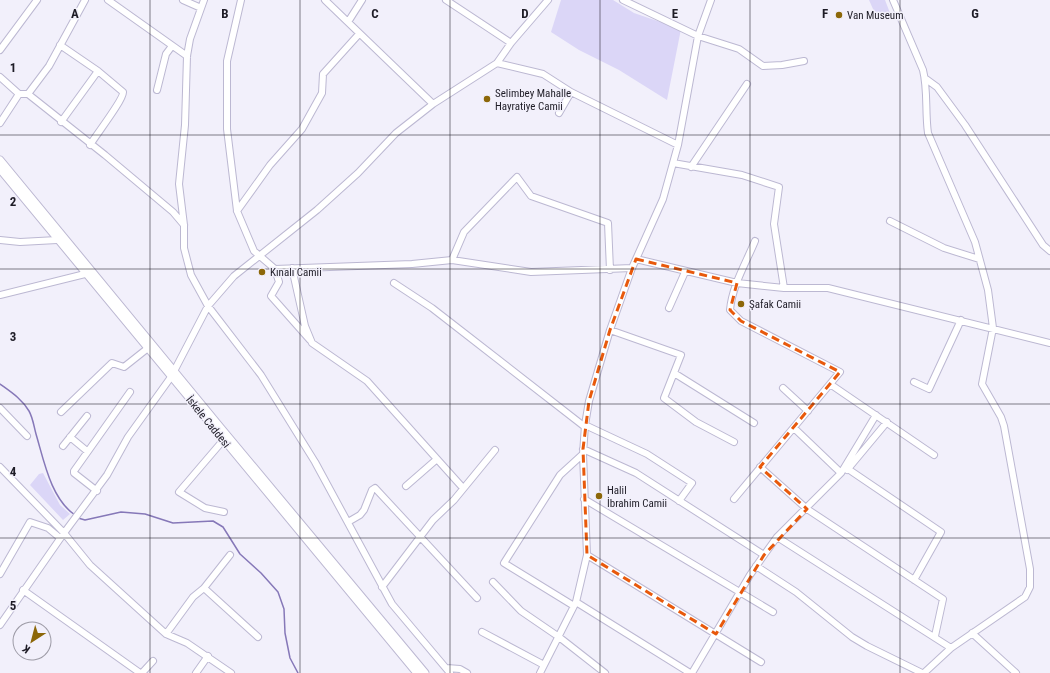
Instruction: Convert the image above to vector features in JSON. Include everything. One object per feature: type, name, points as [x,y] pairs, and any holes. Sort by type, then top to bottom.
[{"type":"main road","points":[[0,160],[173,374]]},
{"type":"main road","name":"İskele Caddesi","points":[[0,169],[85,274],[148,348],[173,374],[417,673]]},
{"type":"main road","points":[[225,438],[425,673]]},
{"type":"street","points":[[0,50],[37,0]]},
{"type":"street","points":[[28,94],[48,66],[85,0]]},
{"type":"street","points":[[108,0],[187,56]]},
{"type":"street","points":[[183,0],[201,8]]},
{"type":"street","points":[[204,0],[190,39],[187,56],[185,125],[179,184],[184,225],[184,248],[191,275],[208,306],[261,376],[315,462],[382,587],[399,614],[448,671],[460,669],[467,673]]},
{"type":"street","points":[[241,0],[226,61],[227,128],[237,210],[254,251],[259,257],[275,269],[279,282],[271,296],[312,343],[367,381],[463,488]]},
{"type":"street","points":[[325,0],[433,104]]},
{"type":"street","points":[[348,22],[362,0]]},
{"type":"street","points":[[446,0],[511,43]]},
{"type":"street","points":[[0,624],[62,535],[97,491],[107,476],[128,437],[173,374],[208,306],[234,276],[317,210],[358,173],[396,133],[433,104],[497,63],[511,43],[548,0]]},
{"type":"street","points":[[623,0],[698,36],[739,49],[763,66],[782,66],[804,61]]},
{"type":"street","points":[[540,673],[575,604],[587,556],[583,451],[589,401],[610,330],[632,268],[663,199],[678,145],[698,36],[711,0]]},
{"type":"street","points":[[756,566],[796,592],[857,640],[923,673],[951,648],[1019,602],[1025,597],[1030,587],[1030,569],[1004,426],[1001,417],[982,384],[993,328],[989,297],[975,242],[928,133],[926,114],[926,79],[919,59],[893,0]]},
{"type":"street","points":[[237,210],[270,165],[302,128],[322,93],[323,74],[359,34]]},
{"type":"street","points":[[60,45],[98,71],[119,88],[124,95],[90,145]]},
{"type":"street","points":[[157,90],[166,54],[172,46]]},
{"type":"street","points":[[497,63],[543,74],[571,92],[678,145]]},
{"type":"street","points":[[62,122],[98,71]]},
{"type":"street","points":[[0,77],[19,94],[28,94],[90,145],[105,155],[168,207],[184,225]]},
{"type":"street","points":[[926,79],[937,87],[965,125],[1043,245],[1050,251]]},
{"type":"street","points":[[691,167],[747,84]]},
{"type":"street","points":[[560,113],[571,92]]},
{"type":"street","points":[[0,124],[19,94]]},
{"type":"street","points":[[673,163],[742,175],[779,187],[774,224],[784,288]]},
{"type":"street","points":[[452,260],[464,232],[517,177],[531,196],[608,224],[610,270]]},
{"type":"street","points":[[890,221],[944,248],[980,259]]},
{"type":"street","points":[[0,240],[20,242],[57,240]]},
{"type":"street","points":[[734,499],[840,372],[741,321],[730,310],[731,301],[737,283],[755,241]]},
{"type":"street","points":[[636,259],[737,283],[784,288],[828,288],[1050,343]]},
{"type":"street","points":[[275,269],[412,264],[452,260],[531,272],[632,268]]},
{"type":"street","points":[[292,268],[305,326],[312,343]]},
{"type":"street","points":[[669,308],[686,272]]},
{"type":"street","points":[[0,295],[85,274]]},
{"type":"street","points":[[394,283],[432,308],[585,426],[646,454],[692,483],[679,501]]},
{"type":"street","points":[[914,382],[929,389],[961,320]]},
{"type":"street","points":[[610,330],[681,355],[664,398],[696,422],[734,442]]},
{"type":"street","points":[[61,412],[112,363],[124,367],[148,348]]},
{"type":"street","points":[[674,373],[754,423]]},
{"type":"street","points":[[830,384],[934,455]]},
{"type":"street","points":[[783,388],[808,411]]},
{"type":"street","points":[[97,491],[74,473],[87,451],[130,392]]},
{"type":"street","points":[[0,408],[27,436]]},
{"type":"street","points":[[583,451],[560,475],[504,563],[691,673],[756,566],[777,537],[807,509],[841,473],[876,415]]},
{"type":"street","points":[[63,446],[87,416]]},
{"type":"street","points":[[829,491],[886,422]]},
{"type":"street","points":[[794,428],[841,473]]},
{"type":"street","points":[[70,437],[87,451]]},
{"type":"street","points":[[224,512],[205,508],[179,492],[225,438]]},
{"type":"street","points":[[382,587],[420,536],[495,450]]},
{"type":"street","points":[[583,451],[636,473],[764,555]]},
{"type":"street","points":[[406,486],[437,459]]},
{"type":"street","points":[[0,467],[90,565],[166,634],[188,643],[231,673]]},
{"type":"street","points":[[760,467],[807,509],[943,599],[935,636]]},
{"type":"street","points":[[848,469],[941,532],[914,580]]},
{"type":"street","points":[[348,522],[360,515],[372,490],[375,488],[477,598]]},
{"type":"street","points":[[584,499],[774,612]]},
{"type":"street","points":[[0,574],[30,522],[48,528],[62,535]]},
{"type":"street","points":[[777,537],[935,636],[951,648]]},
{"type":"street","points":[[166,634],[194,597],[204,588],[230,555]]},
{"type":"street","points":[[587,556],[761,662]]},
{"type":"street","points":[[493,582],[521,611],[559,637],[605,673]]},
{"type":"street","points":[[204,588],[258,637]]},
{"type":"street","points":[[23,590],[141,673],[153,661]]},
{"type":"street","points":[[482,632],[544,664]]},
{"type":"street","points":[[972,633],[1016,673]]},
{"type":"street","points":[[196,673],[208,656]]},
{"type":"highlighted area","points":[[636,259],[737,283],[730,310],[741,321],[840,372],[760,467],[807,509],[764,555],[716,634],[587,555],[583,449],[589,401],[610,330]]},
{"type":"shaded area","points":[[561,0],[613,0],[634,13],[681,29],[667,100],[619,70],[579,50],[551,32]]},
{"type":"shaded area","points":[[869,0],[885,0],[890,13],[877,18]]},
{"type":"shaded area","points":[[43,473],[60,505],[70,514],[63,520],[30,485],[39,474]]},
{"type":"waterway","points":[[0,384],[20,399],[29,411],[54,489],[67,508],[75,515]]},
{"type":"waterway","points":[[78,518],[85,520],[121,512],[145,514],[173,523],[213,521],[223,527],[240,554],[261,573],[278,592],[284,609],[285,633],[290,658],[298,673]]},
{"type":"place","name":"Van Museum","points":[[839,15]]},
{"type":"place","name":"Selimbey Mahalle Hayratiye Camii","points":[[487,99]]},
{"type":"place","name":"Kınalı Camii","points":[[262,272]]},
{"type":"place","name":"Şafak Camii","points":[[741,304]]},
{"type":"place","name":"Halil İbrahim Camii","points":[[599,496]]}]
